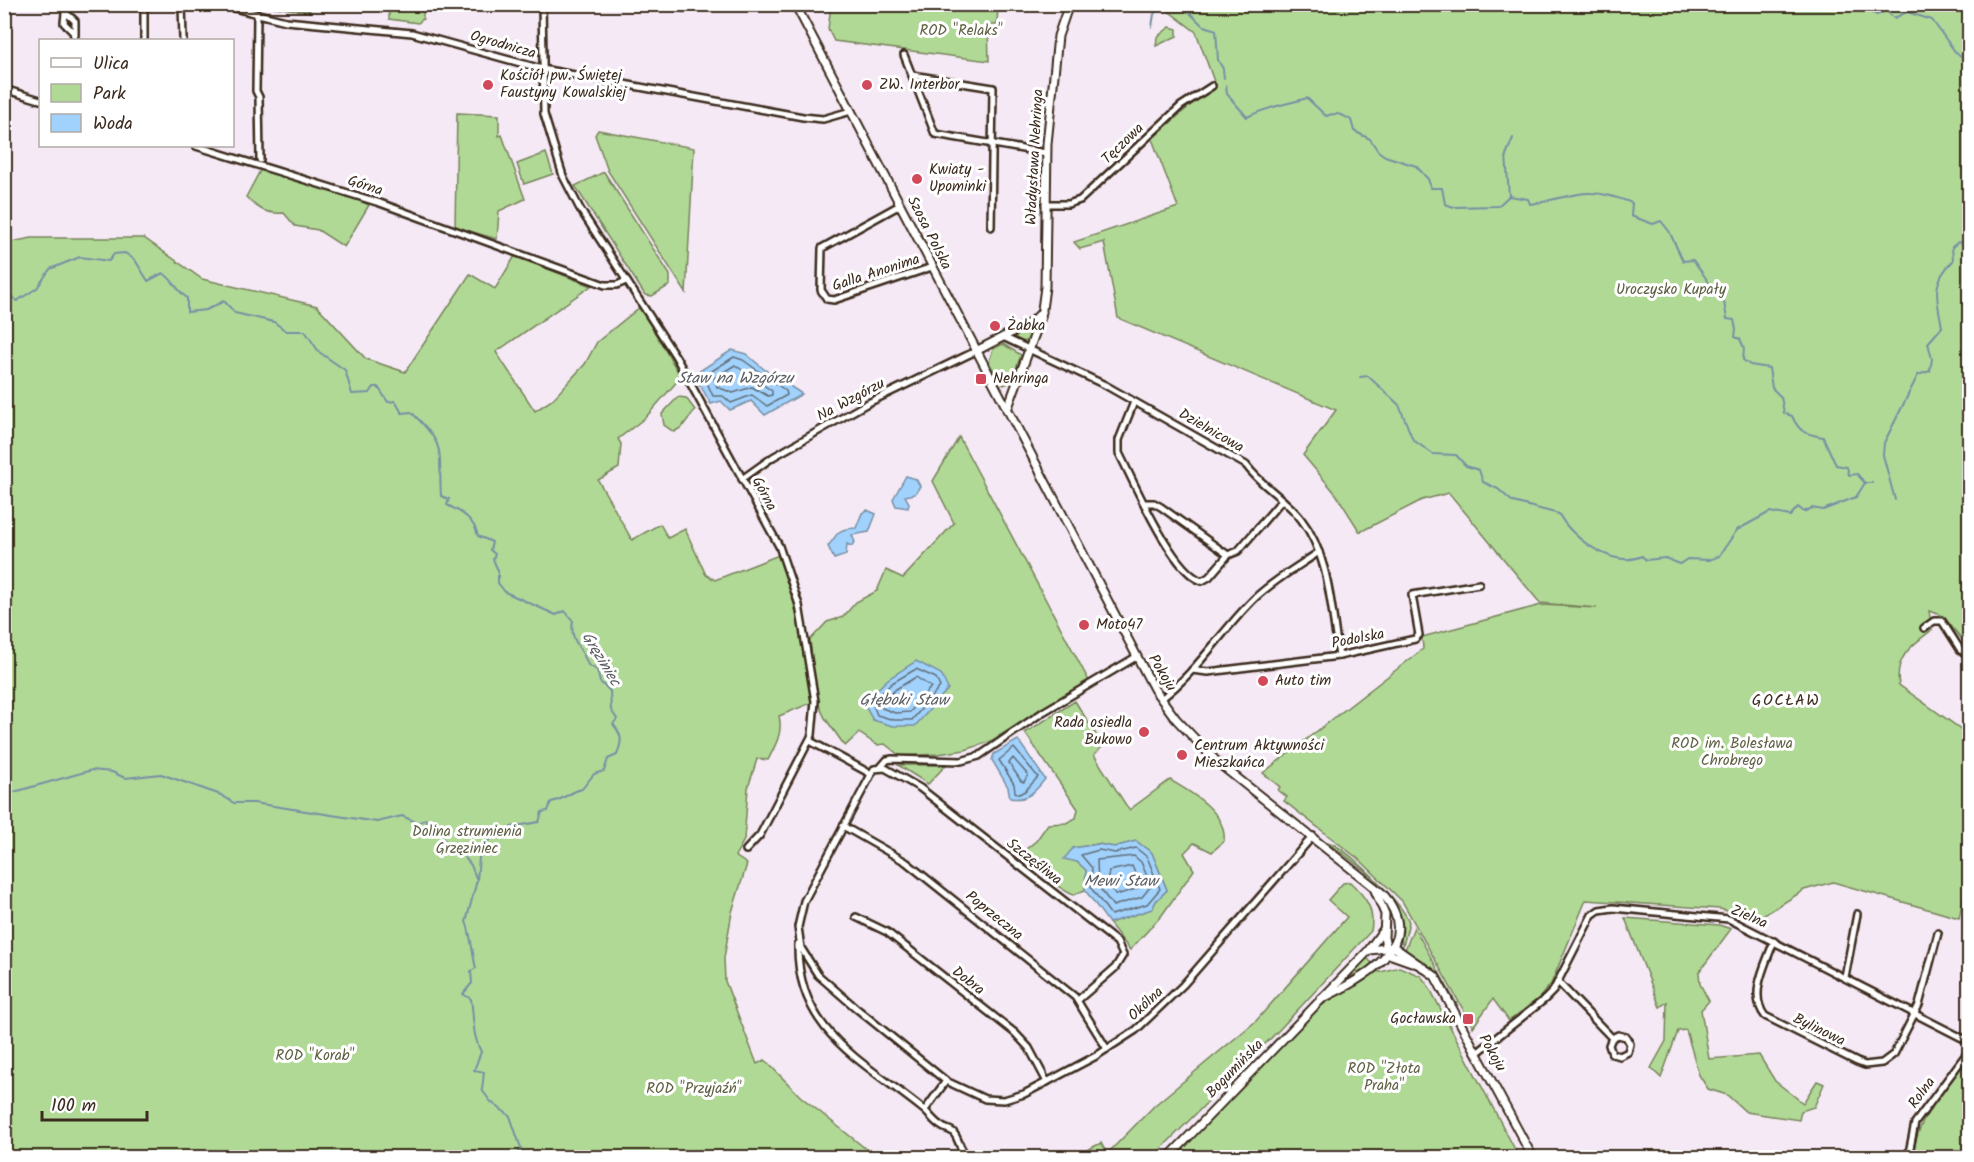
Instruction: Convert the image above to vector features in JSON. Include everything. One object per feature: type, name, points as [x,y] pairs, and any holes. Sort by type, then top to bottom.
[{"type":"street","points":[[66,4],[64,23],[73,32],[75,39]]},
{"type":"street","points":[[144,4],[144,39]]},
{"type":"street","points":[[182,4],[183,39]]},
{"type":"street","name":"Ogrodnicza","points":[[218,4],[257,15],[412,33],[542,69],[814,119],[829,118],[851,111]]},
{"type":"street","name":"Górna","points":[[542,4],[545,122],[563,176],[580,209],[668,343],[783,556],[797,598],[816,714],[810,741],[760,835],[746,850]]},
{"type":"street","points":[[665,4],[684,8],[694,4]]},
{"type":"street","name":"Szosa Polska","points":[[795,4],[1007,410]]},
{"type":"street","name":"Władysława Nehringa","points":[[1007,410],[1031,350],[1042,312],[1046,153],[1058,36],[1069,4]]},
{"type":"street","points":[[65,12],[76,23],[75,39]]},
{"type":"street","points":[[257,15],[256,81],[259,97],[260,160]]},
{"type":"street","points":[[904,55],[935,134],[1046,153]]},
{"type":"street","points":[[912,75],[993,88],[992,227]]},
{"type":"street","name":"Tęczowa","points":[[1045,204],[1068,204],[1080,200],[1181,106],[1212,86]]},
{"type":"street","points":[[4,89],[39,100]]},
{"type":"street","name":"Górna","points":[[199,147],[380,203],[605,285],[618,285],[626,281]]},
{"type":"street","name":"Galla Anonima","points":[[900,205],[822,248],[822,293],[827,299],[834,300],[932,267]]},
{"type":"street","points":[[976,351],[1027,325],[1042,312]]},
{"type":"street","points":[[1027,325],[1035,324],[1038,328]]},
{"type":"street","points":[[1002,337],[1031,350]]},
{"type":"street","name":"Dzielnicowa","points":[[1031,350],[1078,371],[1246,465],[1253,476],[1282,500],[1306,526],[1319,552],[1339,656]]},
{"type":"street","name":"Na Wzgórzu","points":[[742,479],[773,457],[866,404],[976,351]]},
{"type":"street","points":[[1134,402],[1119,440],[1118,450],[1176,559],[1195,578],[1207,579],[1227,555],[1238,551],[1282,500]]},
{"type":"street","name":"Pokoju","points":[[1007,410],[1136,657],[1161,699],[1191,736],[1217,762],[1313,836],[1389,901],[1396,916],[1398,933],[1390,950]]},
{"type":"street","points":[[1146,503],[1154,502],[1227,555]]},
{"type":"street","points":[[1161,699],[1192,670],[1262,592],[1319,552]]},
{"type":"street","name":"Podolska","points":[[1192,670],[1208,672],[1339,656],[1418,638],[1411,597],[1414,594],[1479,584]]},
{"type":"street","points":[[1924,628],[1934,621],[1942,621],[1960,649],[1970,657]]},
{"type":"street","points":[[970,1158],[960,1149],[951,1131],[940,1126],[925,1110],[838,1043],[821,1025],[808,1003],[801,984],[798,937],[804,901],[871,774],[887,760],[961,761],[979,756],[1043,712],[1136,657]]},
{"type":"street","points":[[810,741],[871,774]]},
{"type":"street","name":"Szczęśliwa","points":[[881,767],[920,788],[1116,942],[1123,955],[1119,964],[1078,1000]]},
{"type":"street","name":"Poprzeczna","points":[[843,826],[892,852],[913,867],[1078,1000],[1107,1049]]},
{"type":"street","name":"Okólna","points":[[798,937],[808,961],[824,982],[946,1081],[975,1096],[997,1100],[1017,1097],[1107,1049],[1136,1030],[1164,1005],[1313,836]]},
{"type":"street","name":"Pokoju","points":[[1373,886],[1385,914],[1384,929],[1390,950],[1423,966],[1435,976],[1533,1158]]},
{"type":"street","name":"Zielna","points":[[1558,982],[1584,927],[1592,915],[1599,910],[1621,909],[1718,917],[1740,924],[1970,1042]]},
{"type":"street","points":[[1845,977],[1857,914]]},
{"type":"street","name":"Dobra","points":[[856,917],[887,932],[1015,1033],[1029,1048],[1047,1082]]},
{"type":"street","name":"Bogumińska","points":[[1168,1158],[1368,951],[1384,929]]},
{"type":"street","points":[[1915,1013],[1938,933]]},
{"type":"street","name":"Bylinowa","points":[[1774,941],[1756,995],[1760,1009],[1771,1020],[1857,1062],[1875,1064],[1889,1059],[1894,1054],[1915,1013]]},
{"type":"street","points":[[1368,951],[1390,950]]},
{"type":"street","name":"Bogumińska","points":[[1321,999],[1377,965],[1390,950]]},
{"type":"street","points":[[1477,1053],[1545,999],[1558,982],[1612,1038]]},
{"type":"street","name":"Rolna","points":[[1908,1158],[1915,1123],[1970,1049]]},
{"type":"street","points":[[925,1110],[946,1081]]},
{"type":"green space","name":"ROD \"Relaks\"","points":[[831,4],[998,5],[997,25],[988,25],[989,61],[834,41],[828,29]]},
{"type":"green space","points":[[260,5],[300,5],[311,12]]},
{"type":"green space","points":[[389,5],[423,5],[423,19],[418,23],[389,19]]},
{"type":"green space","name":"Uroczysko Kupały","points":[[1137,5],[1969,5],[1969,648],[1943,616],[1929,611],[1932,630],[1906,653],[1898,675],[1899,685],[1969,735],[1969,895],[1964,895],[1959,918],[1833,882],[1804,890],[1758,919],[1720,909],[1586,900],[1551,984],[1539,998],[1509,1021],[1493,999],[1473,1027],[1402,901],[1361,861],[1284,801],[1287,797],[1278,790],[1280,787],[1263,773],[1423,649],[1422,637],[1541,605],[1597,608],[1540,603],[1449,493],[1422,500],[1360,532],[1336,494],[1303,455],[1336,410],[1118,318],[1104,242],[1080,249],[1074,242],[1178,207],[1152,139],[1202,95],[1216,87],[1196,32],[1167,10]]},
{"type":"green space","points":[[1170,27],[1177,29],[1177,36],[1156,46],[1157,37]]},
{"type":"green space","points":[[457,113],[499,115],[499,136],[502,135],[525,199],[499,211],[497,239],[455,227]]},
{"type":"green space","points":[[598,130],[694,148],[686,293],[608,171],[595,135]]},
{"type":"green space","points":[[546,153],[553,174],[524,184],[517,164]]},
{"type":"green space","points":[[261,169],[369,205],[344,247],[318,230],[295,226],[284,213],[267,212],[259,208],[246,197]]},
{"type":"green space","points":[[604,172],[670,275],[670,285],[652,296],[645,295],[575,186]]},
{"type":"green space","points":[[32,238],[144,238],[202,279],[317,306],[366,359],[405,372],[470,274],[495,289],[515,256],[591,286],[496,352],[535,411],[552,400],[585,364],[597,342],[640,307],[681,377],[646,417],[618,439],[621,444],[619,468],[598,480],[632,540],[660,524],[668,538],[685,529],[706,575],[715,580],[779,555],[795,609],[809,684],[811,703],[779,716],[780,728],[776,744],[768,760],[757,759],[748,788],[744,840],[735,856],[747,864],[732,912],[724,958],[725,981],[757,1064],[765,1060],[800,1096],[876,1157],[5,1158],[5,243]]},
{"type":"green space","points":[[1031,327],[1034,329],[1024,342],[1013,338]]},
{"type":"green space","points":[[1003,344],[1021,355],[1011,382],[1004,385],[989,362],[993,349]]},
{"type":"green space","points":[[678,397],[686,398],[695,410],[682,427],[674,432],[664,425],[662,414]]},
{"type":"green space","points":[[959,437],[1089,681],[989,742],[965,750],[900,756],[885,744],[877,745],[859,733],[845,746],[825,718],[817,701],[810,640],[827,622],[843,617],[856,602],[877,591],[886,570],[903,578],[954,523],[933,481]]},
{"type":"green space","points":[[1075,701],[1103,746],[1094,755],[1129,810],[1170,780],[1206,804],[1220,821],[1223,831],[1224,841],[1212,852],[1194,843],[1184,853],[1194,870],[1162,915],[1130,950],[1109,923],[1152,909],[1156,901],[1167,890],[1152,853],[1136,841],[1114,847],[1098,844],[1073,848],[1077,862],[1086,870],[1085,890],[1073,895],[1045,876],[1033,863],[1026,849],[1036,841],[1048,824],[1066,823],[1076,818],[1078,809],[1025,733]]},
{"type":"green space","points":[[898,765],[946,765],[928,784]]},
{"type":"green space","points":[[1327,842],[1347,853],[1367,872]]},
{"type":"green space","points":[[1350,882],[1368,904],[1372,916],[1371,931],[1280,1029],[1153,1157],[1073,1157],[1101,1143],[1107,1154],[1155,1105],[1256,1021],[1347,917],[1328,900],[1343,883]]},
{"type":"green space","points":[[1385,890],[1409,922],[1403,946],[1401,937],[1397,910]]},
{"type":"green space","points":[[1625,918],[1719,925],[1731,929],[1699,972],[1700,984],[1709,1001],[1701,1010],[1709,1059],[1759,1055],[1775,1081],[1803,1103],[1817,1081],[1824,1084],[1814,1107],[1801,1111],[1799,1120],[1746,1112],[1727,1095],[1708,1089],[1699,1075],[1686,1030],[1678,1031],[1661,1078],[1651,1068],[1666,1041],[1667,1002],[1660,1007]]},
{"type":"green space","points":[[1414,927],[1458,1006],[1434,969],[1405,950]]},
{"type":"green space","points":[[1367,958],[1373,964],[1343,982]]},
{"type":"green space","name":"ROD \"Złota Praha\"","points":[[1399,967],[1421,976],[1429,987],[1519,1157],[1174,1158],[1316,1009],[1374,971],[1381,972]]},
{"type":"green space","points":[[1969,1058],[1969,1157],[1912,1158],[1915,1143],[1926,1116],[1941,1092]]},
{"type":"water","name":"Staw na Wzgórzu","points":[[732,350],[746,354],[765,370],[802,394],[765,415],[751,401],[730,410],[721,401],[711,404],[696,378],[698,372]]},
{"type":"water","points":[[906,476],[916,479],[920,486],[915,494],[905,496],[909,503],[908,508],[896,506],[893,499]]},
{"type":"water","points":[[867,510],[876,514],[869,532],[852,535],[855,542],[851,546],[847,544],[846,555],[834,559],[828,546],[841,531],[856,528],[862,513]]},
{"type":"water","name":"Głęboki Staw","points":[[916,661],[941,674],[948,689],[915,726],[893,726],[873,720],[863,703],[888,679]]},
{"type":"water","points":[[1018,740],[1045,779],[1030,795],[1016,799],[1010,798],[1008,787],[992,760],[994,754]]},
{"type":"water","name":"Mewi Staw","points":[[1136,841],[1152,853],[1167,890],[1156,901],[1152,909],[1109,923],[1085,890],[1086,870],[1077,862],[1064,859],[1073,848],[1098,844],[1114,847]]},
{"type":"waterway","points":[[1853,4],[1877,15],[1886,11],[1894,18],[1907,12],[1932,20],[1956,53],[1970,64]]},
{"type":"waterway","points":[[1152,27],[1154,14],[1160,6],[1185,8],[1202,25],[1216,30],[1218,60],[1223,69],[1224,78]]},
{"type":"waterway","points":[[1226,86],[1227,94],[1247,117],[1307,98],[1326,116],[1336,114],[1351,120],[1354,131],[1370,139],[1378,151],[1385,156],[1416,166],[1428,179],[1431,188],[1442,188],[1445,204],[1454,207],[1498,206],[1509,196],[1528,199],[1530,204],[1584,193],[1607,195],[1632,203],[1631,216],[1653,224],[1661,221],[1669,231],[1683,261],[1693,260],[1708,281],[1710,288],[1723,296],[1727,319],[1734,320],[1735,337],[1740,339],[1744,348],[1743,360],[1750,365],[1769,368],[1772,388],[1781,397],[1784,413],[1792,416],[1797,426],[1803,431],[1823,437],[1836,465],[1847,467],[1849,475],[1857,474],[1865,483],[1872,483]]},
{"type":"waterway","points":[[1509,196],[1506,155],[1513,138]]},
{"type":"waterway","points":[[1895,500],[1883,455],[1884,443],[1918,375],[1930,371],[1932,359],[1928,343],[1942,327],[1937,299],[1938,284],[1953,261],[1952,247],[1958,242],[1970,245]]},
{"type":"waterway","name":"Gręziniec","points":[[4,298],[10,295],[17,301],[37,288],[50,269],[80,257],[109,261],[114,254],[125,253],[135,260],[148,281],[163,273],[167,276],[187,298],[187,312],[206,310],[224,301],[235,313],[274,322],[286,331],[305,331],[319,352],[345,370],[352,394],[370,393],[374,387],[378,387],[388,402],[395,401],[402,413],[411,412],[431,433],[439,450],[441,496],[449,499],[447,505],[462,513],[474,525],[478,536],[492,542],[490,550],[495,554],[493,559],[498,571],[498,583],[505,592],[556,615],[565,611],[573,621],[573,634],[588,665],[597,670],[600,682],[610,691],[611,710],[617,719],[613,724],[621,739],[617,755],[608,759],[604,771],[594,774],[582,789],[551,802],[548,811],[542,812],[539,822],[511,827],[509,837],[493,838],[480,846],[477,880],[466,922],[476,968],[471,971],[472,983],[463,994],[471,999],[475,1033],[481,1052],[474,1070],[484,1072],[482,1090],[491,1102],[510,1116],[521,1148],[516,1158]]},
{"type":"waterway","points":[[1360,377],[1368,376],[1399,405],[1413,440],[1433,454],[1456,455],[1466,466],[1479,470],[1483,482],[1498,489],[1513,502],[1559,514],[1573,533],[1583,541],[1594,549],[1619,558],[1631,559],[1642,556],[1646,560],[1665,558],[1680,564],[1687,559],[1709,560],[1719,556],[1737,530],[1770,512],[1790,516],[1798,507],[1804,512],[1812,508],[1823,510],[1856,497],[1865,483]]},
{"type":"waterway","points":[[4,784],[14,792],[92,770],[112,772],[125,778],[161,774],[221,795],[234,803],[254,803],[377,822],[402,816],[418,823],[425,819],[447,843],[453,844],[471,865],[476,878]]},
{"type":"place","name":"Kościół pw. Świętej Faustyny Kowalskiej","points":[[488,85]]},
{"type":"place","name":"ZW. Interbor","points":[[867,85]]},
{"type":"place","name":"Kwiaty - Upominki","points":[[917,179]]},
{"type":"place","name":"Żabka","points":[[995,326]]},
{"type":"place","name":"Nehringa","points":[[981,379]]},
{"type":"place","name":"Moto47","points":[[1084,625]]},
{"type":"place","name":"Auto tim","points":[[1263,681]]},
{"type":"place","name":"Rada osiedla Bukowo","points":[[1144,732]]},
{"type":"place","name":"Centrum Aktywności Mieszkańca","points":[[1182,755]]},
{"type":"place","name":"Gocławska","points":[[1468,1019]]},
{"type":"district","name":"GOCŁAW","points":[[1786,700]]},
{"type":"park label","name":"ROD im. Bolesława Chrobrego","points":[[1732,752]]},
{"type":"park label","name":"Dolina strumienia Grzęziniec","points":[[467,840]]},
{"type":"park label","name":"ROD \"Korab\"","points":[[315,1056]]},
{"type":"park label","name":"ROD \"Przyjaźń\"","points":[[694,1089]]}]
